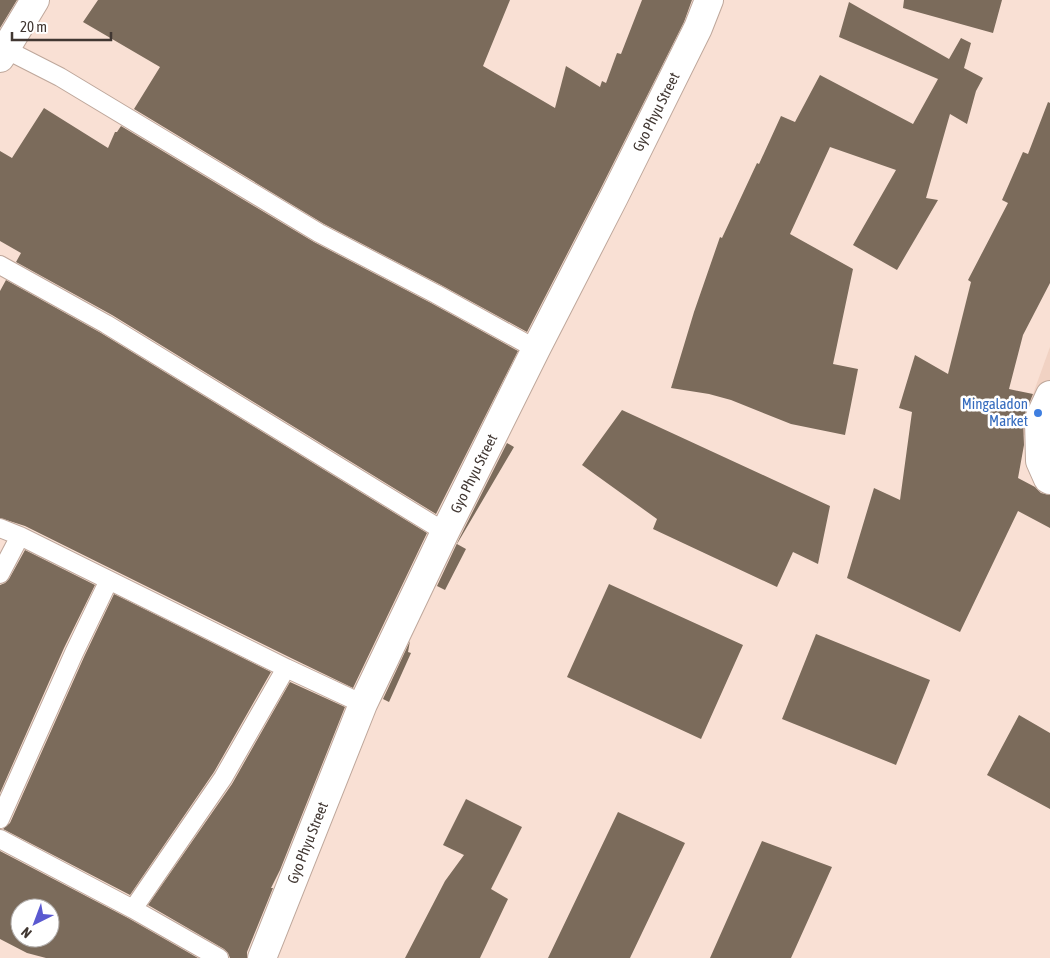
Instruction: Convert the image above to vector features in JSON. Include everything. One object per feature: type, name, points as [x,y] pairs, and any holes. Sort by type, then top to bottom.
[{"type":"street","points":[[2,54],[35,0]]},
{"type":"street","name":"Gyo Phyu Street","points":[[262,958],[363,704],[536,348],[698,28],[709,0]]},
{"type":"street","points":[[1045,471],[1039,419],[1050,395]]},
{"type":"lane","points":[[2,54],[60,78],[319,234],[536,348]]},
{"type":"lane","points":[[0,265],[106,324],[445,532]]},
{"type":"lane","points":[[0,528],[20,536],[286,668],[363,704]]},
{"type":"lane","points":[[0,574],[20,536]]},
{"type":"lane","points":[[0,819],[74,653],[109,580]]},
{"type":"lane","points":[[133,909],[223,778],[286,668]]},
{"type":"lane","points":[[0,839],[133,909],[219,958]]},
{"type":"shaded area","name":"Mingaladon Market","points":[[1050,347],[1050,446],[1017,432]]},
{"type":"building","points":[[0,0],[17,0],[0,28]]},
{"type":"building","points":[[98,0],[510,0],[483,66],[555,108],[566,66],[600,87],[602,81],[606,83],[617,53],[621,54],[642,0],[692,0],[684,22],[527,332],[324,224],[134,109],[160,67],[83,22]]},
{"type":"building","points":[[904,0],[1002,0],[993,33],[903,8]]},
{"type":"building","points":[[849,2],[949,59],[961,38],[971,43],[964,68],[983,78],[976,91],[967,124],[950,114],[926,198],[938,200],[897,270],[853,245],[896,170],[830,147],[790,234],[853,269],[833,364],[858,369],[845,435],[791,424],[731,400],[709,394],[671,388],[694,312],[720,237],[722,238],[781,116],[795,122],[820,75],[913,124],[938,79],[839,37]]},
{"type":"building","points":[[1048,102],[1050,103],[1050,283],[1023,335],[1009,389],[1033,394],[1023,419],[1024,445],[1018,478],[1035,487],[1041,493],[1050,495],[1050,528],[1018,511],[960,632],[847,578],[874,488],[900,500],[912,412],[899,408],[915,355],[948,374],[971,282],[968,280],[1008,203],[1002,200],[1023,152],[1028,154]]},
{"type":"building","points":[[44,108],[108,148],[115,132],[121,126],[314,242],[518,351],[436,514],[112,315],[16,262],[21,253],[0,241],[0,151],[12,158]]},
{"type":"building","points":[[6,280],[101,333],[427,533],[353,688],[25,526],[0,518],[0,291]]},
{"type":"building","points":[[622,410],[830,506],[818,564],[793,552],[777,587],[653,529],[657,519],[582,465]]},
{"type":"building","points":[[507,443],[514,447],[457,544],[466,549],[445,590],[437,586],[459,539]]},
{"type":"building","points":[[25,550],[95,585],[64,648],[0,793],[0,585],[9,579]]},
{"type":"building","points":[[609,584],[743,645],[701,739],[567,677]]},
{"type":"building","points":[[114,594],[271,672],[214,772],[130,895],[3,829],[10,823]]},
{"type":"building","points":[[816,634],[930,680],[896,765],[782,719]]},
{"type":"building","points":[[410,641],[408,652],[411,653],[389,702],[383,699]]},
{"type":"building","points":[[290,682],[345,707],[280,870],[271,888],[273,888],[247,952],[247,958],[230,958],[224,949],[148,905],[232,784]]},
{"type":"building","points":[[1019,715],[1050,733],[1050,809],[987,775]]},
{"type":"building","points":[[466,799],[522,827],[491,889],[508,899],[480,958],[405,958],[445,881],[464,855],[443,845]]},
{"type":"building","points":[[618,812],[685,843],[630,958],[548,958]]},
{"type":"building","points":[[762,841],[832,867],[791,958],[710,958]]},
{"type":"building","points":[[0,851],[128,918],[198,958],[46,958],[27,953],[17,948],[60,948],[60,898],[10,898],[10,944],[0,939]]},
{"type":"place","name":"Mingaladon Market","points":[[1038,413]]}]
